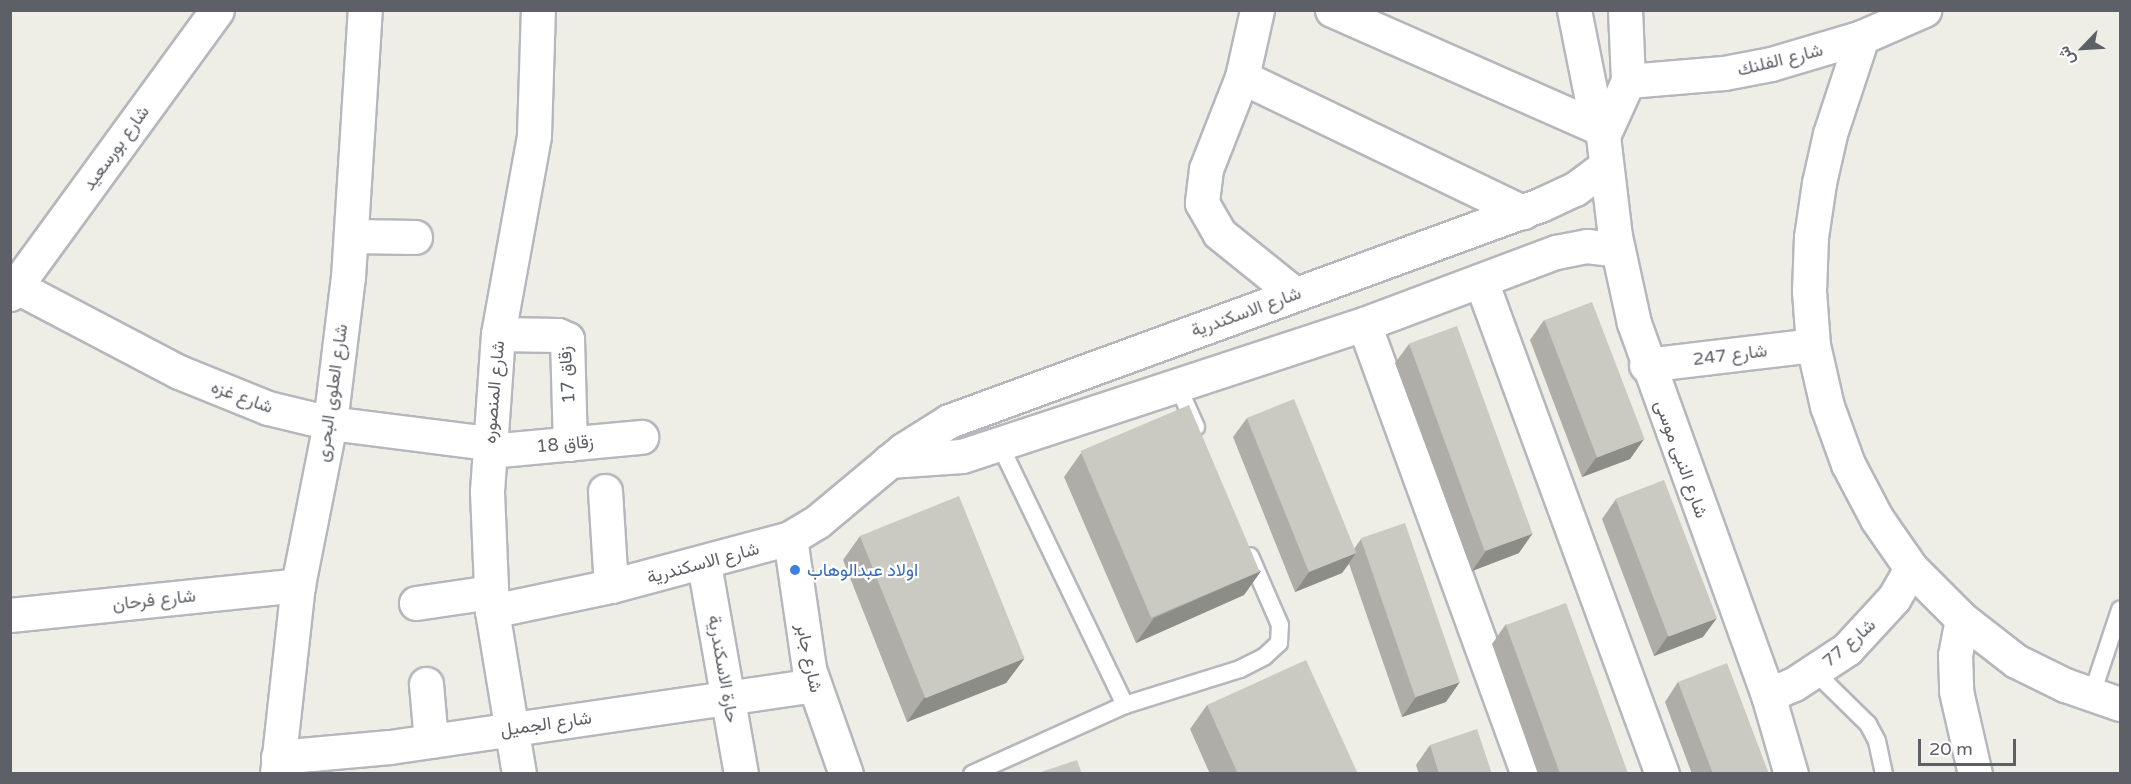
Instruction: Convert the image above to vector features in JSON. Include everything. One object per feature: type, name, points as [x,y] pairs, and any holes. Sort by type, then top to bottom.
[{"type":"street","name":"شارع بورسعيد","points":[[12,290],[217,10]]},
{"type":"street","name":"شارع العلوى البحرى","points":[[278,765],[298,585],[330,423],[352,236],[365,10]]},
{"type":"street","name":"شارع المنصوره","points":[[519,774],[509,729],[492,601],[487,531],[489,447],[498,334],[534,135],[538,10]]},
{"type":"street","points":[[1257,10],[1242,77],[1206,169],[1202,203],[1219,233],[1295,294]]},
{"type":"street","points":[[1332,10],[1603,144],[1628,81],[1625,10]]},
{"type":"street","name":"شارع النبى موسى","points":[[1574,10],[1603,144],[1618,250],[1646,365],[1768,695],[1791,774]]},
{"type":"street","name":"شارع الفلنك","points":[[1628,81],[1724,73],[1771,64],[1862,37],[1924,10]]},
{"type":"street","points":[[1862,37],[1830,134],[1816,205],[1809,291],[1813,345],[1827,406],[1848,464],[1877,519],[1911,568],[1962,619],[2016,661],[2106,699]]},
{"type":"street","points":[[1242,77],[1523,212]]},
{"type":"street","name":"شارع الاسكندرية","points":[[416,603],[492,601],[611,586],[705,564],[790,538],[818,521],[889,461],[949,421],[1523,212],[1575,189],[1603,144]]},
{"type":"street","points":[[352,236],[415,237]]},
{"type":"street","points":[[889,461],[944,459],[999,443],[1364,324],[1571,248],[1618,250]]},
{"type":"street","points":[[1481,281],[1662,774]]},
{"type":"street","name":"شارع غزه","points":[[12,290],[208,386],[268,408],[330,423],[489,447]]},
{"type":"street","points":[[1364,324],[1528,774]]},
{"type":"street","name":"زقاق 17","points":[[498,334],[558,335],[567,339],[570,444]]},
{"type":"street","points":[[1162,344],[1177,384]]},
{"type":"street","name":"شارع 247","points":[[1646,365],[1813,345]]},
{"type":"street","name":"زقاق 18","points":[[489,447],[570,444],[641,437]]},
{"type":"street","points":[[605,491],[611,586]]},
{"type":"street","name":"شارع جابر","points":[[790,538],[813,685],[846,774]]},
{"type":"street","name":"حارة الاسكندرية","points":[[705,564],[741,774]]},
{"type":"street","name":"شارع 77","points":[[1768,695],[1815,672],[1872,625],[1911,568]]},
{"type":"street","name":"شارع فرحان","points":[[10,615],[298,585]]},
{"type":"street","points":[[1962,619],[1955,655],[1956,691],[1975,774]]},
{"type":"street","points":[[426,684],[431,741]]},
{"type":"street","name":"شارع الجميل","points":[[278,765],[390,760],[431,741],[813,685]]},
{"type":"lane","points":[[1177,384],[1200,439]]},
{"type":"lane","points":[[999,443],[1125,705]]},
{"type":"lane","points":[[972,774],[1125,705],[1240,669],[1279,643],[1280,626],[1242,538]]},
{"type":"lane","points":[[2106,699],[2121,610]]},
{"type":"lane","points":[[1815,672],[1868,724],[1877,741],[1884,774]]},
{"type":"building","points":[[1592,302],[1645,439],[1597,458],[1544,320]]},
{"type":"building","points":[[1457,326],[1533,534],[1485,551],[1409,343]]},
{"type":"building","points":[[1294,399],[1356,553],[1309,572],[1247,418]]},
{"type":"building","points":[[1189,405],[1260,572],[1151,618],[1080,451]]},
{"type":"building","points":[[1664,480],[1717,618],[1668,637],[1615,499]]},
{"type":"building","points":[[959,496],[1025,658],[925,698],[860,536]]},
{"type":"building","points":[[1405,523],[1460,682],[1415,697],[1361,538]]},
{"type":"building","points":[[1566,603],[1628,774],[1560,774],[1506,625]]},
{"type":"building","points":[[1306,660],[1358,774],[1238,774],[1207,705]]},
{"type":"building","points":[[1727,663],[1769,774],[1713,774],[1678,682]]},
{"type":"building","points":[[1477,729],[1492,774],[1439,774],[1430,745]]},
{"type":"building","points":[[1077,760],[1082,774],[1035,774]]},
{"type":"place","name":"اولاد عبدالوهاب","points":[[795,570]]}]
